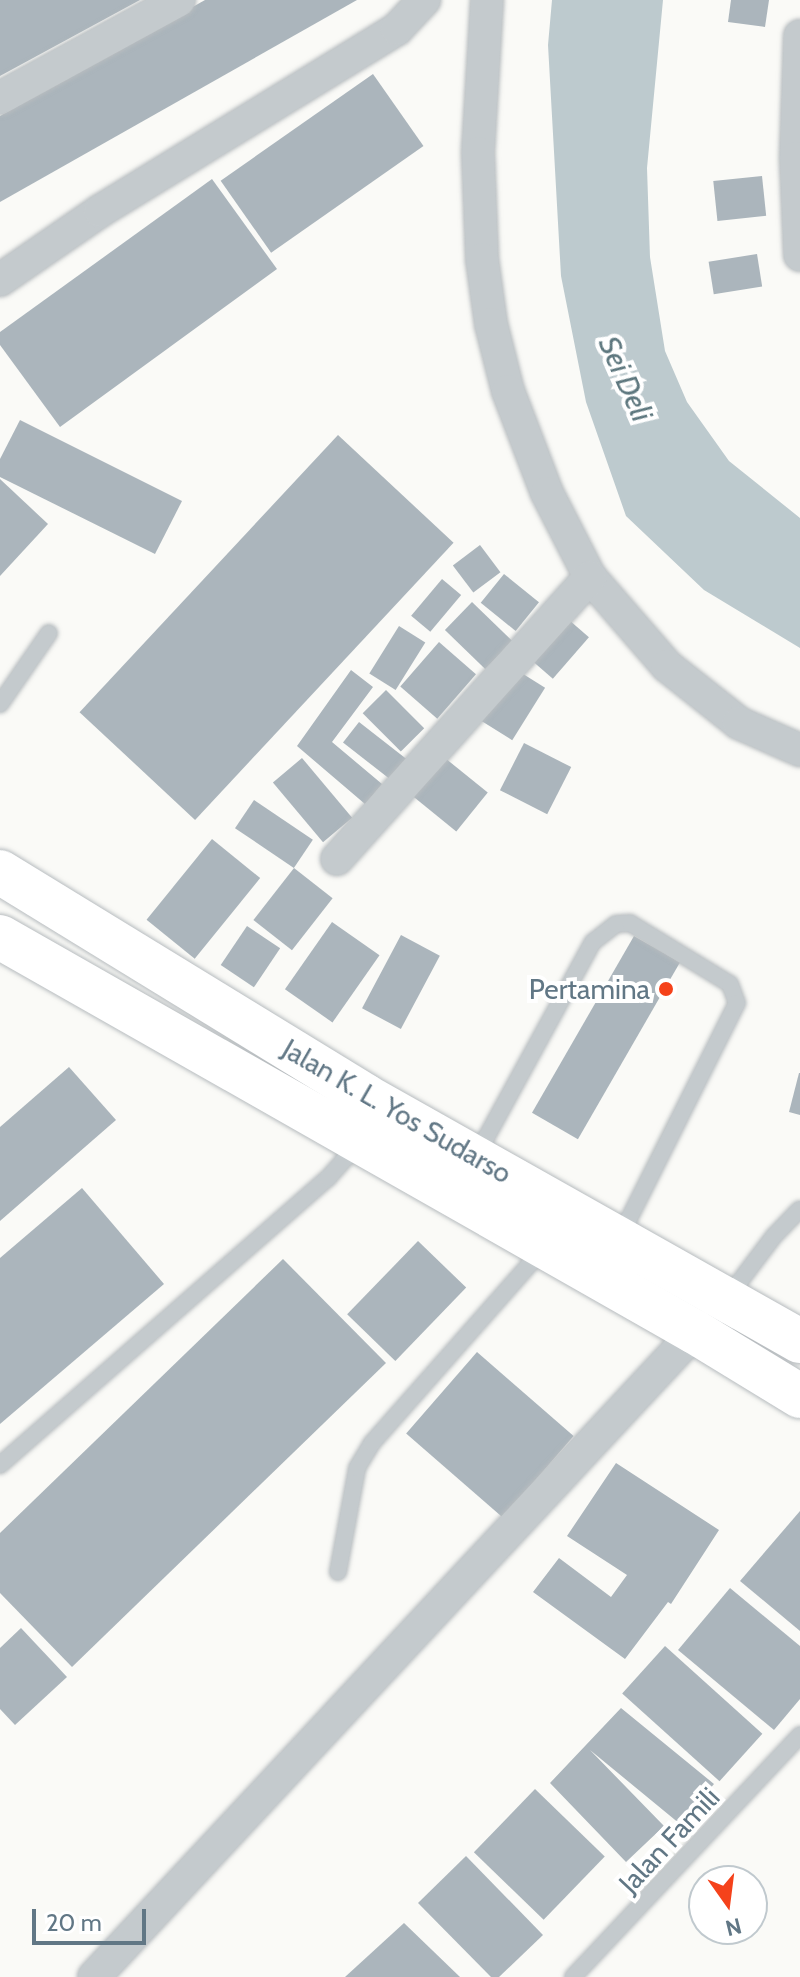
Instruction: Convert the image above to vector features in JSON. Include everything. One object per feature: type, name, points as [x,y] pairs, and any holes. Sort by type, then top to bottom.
[{"type":"highway","name":"Jalan K. L. Yos Sudarso","points":[[0,872],[365,1096],[545,1246],[607,1258],[726,1299],[800,1341]]},
{"type":"highway","name":"Jalan K. L. Yos Sudarso","points":[[10,948],[361,1141],[461,1174],[607,1258],[695,1332],[800,1396]]},
{"type":"street","points":[[0,98],[179,0]]},
{"type":"street","points":[[0,280],[100,211],[397,29],[424,0]]},
{"type":"street","points":[[487,0],[478,153],[482,259],[491,324],[508,391],[542,479],[590,577],[667,666],[739,723],[800,750]]},
{"type":"street","points":[[799,54],[800,255]]},
{"type":"street","points":[[337,859],[590,577]]},
{"type":"street","points":[[94,1977],[726,1299]]},
{"type":"lane","points":[[0,704],[49,633]]},
{"type":"lane","points":[[461,1174],[593,942],[616,924],[630,923],[730,984],[737,1003],[607,1258]]},
{"type":"lane","points":[[0,1465],[328,1178],[361,1141]]},
{"type":"lane","points":[[726,1299],[774,1236],[800,1209]]},
{"type":"lane","points":[[338,1572],[357,1468],[372,1443],[545,1246]]},
{"type":"lane","name":"Jalan Famili","points":[[573,1977],[800,1735]]},
{"type":"water","name":"Sei Deli","points":[[552,0],[663,0],[647,168],[650,257],[665,351],[687,402],[729,461],[800,518],[800,648],[704,590],[626,516],[586,402],[561,276],[548,45]]},
{"type":"building","points":[[0,0],[140,0],[0,76]]},
{"type":"building","points":[[205,0],[357,0],[0,202],[0,116]]},
{"type":"building","points":[[731,0],[769,0],[765,27],[728,22]]},
{"type":"building","points":[[373,74],[423,146],[271,253],[221,181]]},
{"type":"building","points":[[762,176],[766,216],[717,221],[713,181]]},
{"type":"building","points":[[212,179],[277,269],[60,427],[0,345],[0,332]]},
{"type":"building","points":[[757,254],[762,287],[714,294],[709,262]]},
{"type":"building","points":[[20,420],[182,501],[155,554],[0,477],[0,459]]},
{"type":"building","points":[[338,435],[454,543],[195,820],[80,712]]},
{"type":"building","points":[[0,479],[48,524],[0,576]]},
{"type":"building","points":[[480,545],[500,572],[473,593],[453,565]]},
{"type":"building","points":[[504,574],[539,602],[516,631],[481,603]]},
{"type":"building","points":[[442,579],[461,595],[430,632],[411,616]]},
{"type":"building","points":[[472,602],[512,641],[485,669],[445,630]]},
{"type":"building","points":[[561,613],[589,637],[553,679],[525,655]]},
{"type":"building","points":[[399,626],[425,642],[396,690],[369,673]]},
{"type":"building","points":[[439,642],[476,674],[437,719],[400,687]]},
{"type":"building","points":[[512,667],[545,688],[512,740],[479,720]]},
{"type":"building","points":[[351,670],[373,687],[332,742],[382,784],[365,804],[297,746]]},
{"type":"building","points":[[386,690],[424,728],[401,752],[363,713]]},
{"type":"building","points":[[359,722],[407,760],[391,780],[343,742]]},
{"type":"building","points":[[524,743],[571,767],[547,814],[500,790]]},
{"type":"building","points":[[302,758],[352,818],[323,842],[273,782]]},
{"type":"building","points":[[445,758],[488,793],[456,831],[414,797]]},
{"type":"building","points":[[254,800],[313,840],[294,868],[235,828]]},
{"type":"building","points":[[212,839],[260,878],[195,959],[147,920]]},
{"type":"building","points":[[294,868],[333,898],[292,950],[253,920]]},
{"type":"building","points":[[332,922],[380,955],[332,1022],[285,989]]},
{"type":"building","points":[[247,926],[280,948],[254,987],[221,965]]},
{"type":"building","points":[[401,935],[440,956],[401,1029],[362,1008]]},
{"type":"building","points":[[634,936],[680,962],[578,1139],[532,1113]]},
{"type":"building","points":[[69,1067],[116,1120],[0,1221],[0,1127]]},
{"type":"building","points":[[800,1073],[800,1115],[789,1112]]},
{"type":"building","points":[[82,1188],[164,1284],[0,1424],[0,1258]]},
{"type":"building","points":[[418,1241],[466,1288],[395,1361],[347,1314]]},
{"type":"building","points":[[283,1259],[386,1363],[72,1667],[0,1593],[0,1533]]},
{"type":"building","points":[[477,1352],[574,1436],[503,1517],[406,1434]]},
{"type":"building","points":[[616,1463],[719,1530],[671,1604],[668,1602],[625,1659],[533,1592],[559,1558],[611,1597],[627,1575],[567,1536]]},
{"type":"building","points":[[800,1511],[800,1631],[740,1581]]},
{"type":"building","points":[[730,1588],[800,1646],[800,1699],[774,1730],[678,1650]]},
{"type":"building","points":[[21,1628],[67,1677],[15,1725],[0,1709],[0,1648]]},
{"type":"building","points":[[665,1646],[762,1734],[720,1781],[622,1694]]},
{"type":"building","points":[[621,1708],[714,1784],[680,1824],[590,1750],[664,1826],[626,1862],[550,1783]]},
{"type":"building","points":[[535,1789],[605,1856],[544,1920],[474,1852]]},
{"type":"building","points":[[466,1856],[543,1935],[499,1977],[491,1977],[418,1903]]},
{"type":"building","points":[[404,1923],[460,1977],[345,1977]]},
{"type":"place","name":"Pertamina","points":[[666,989]]}]
